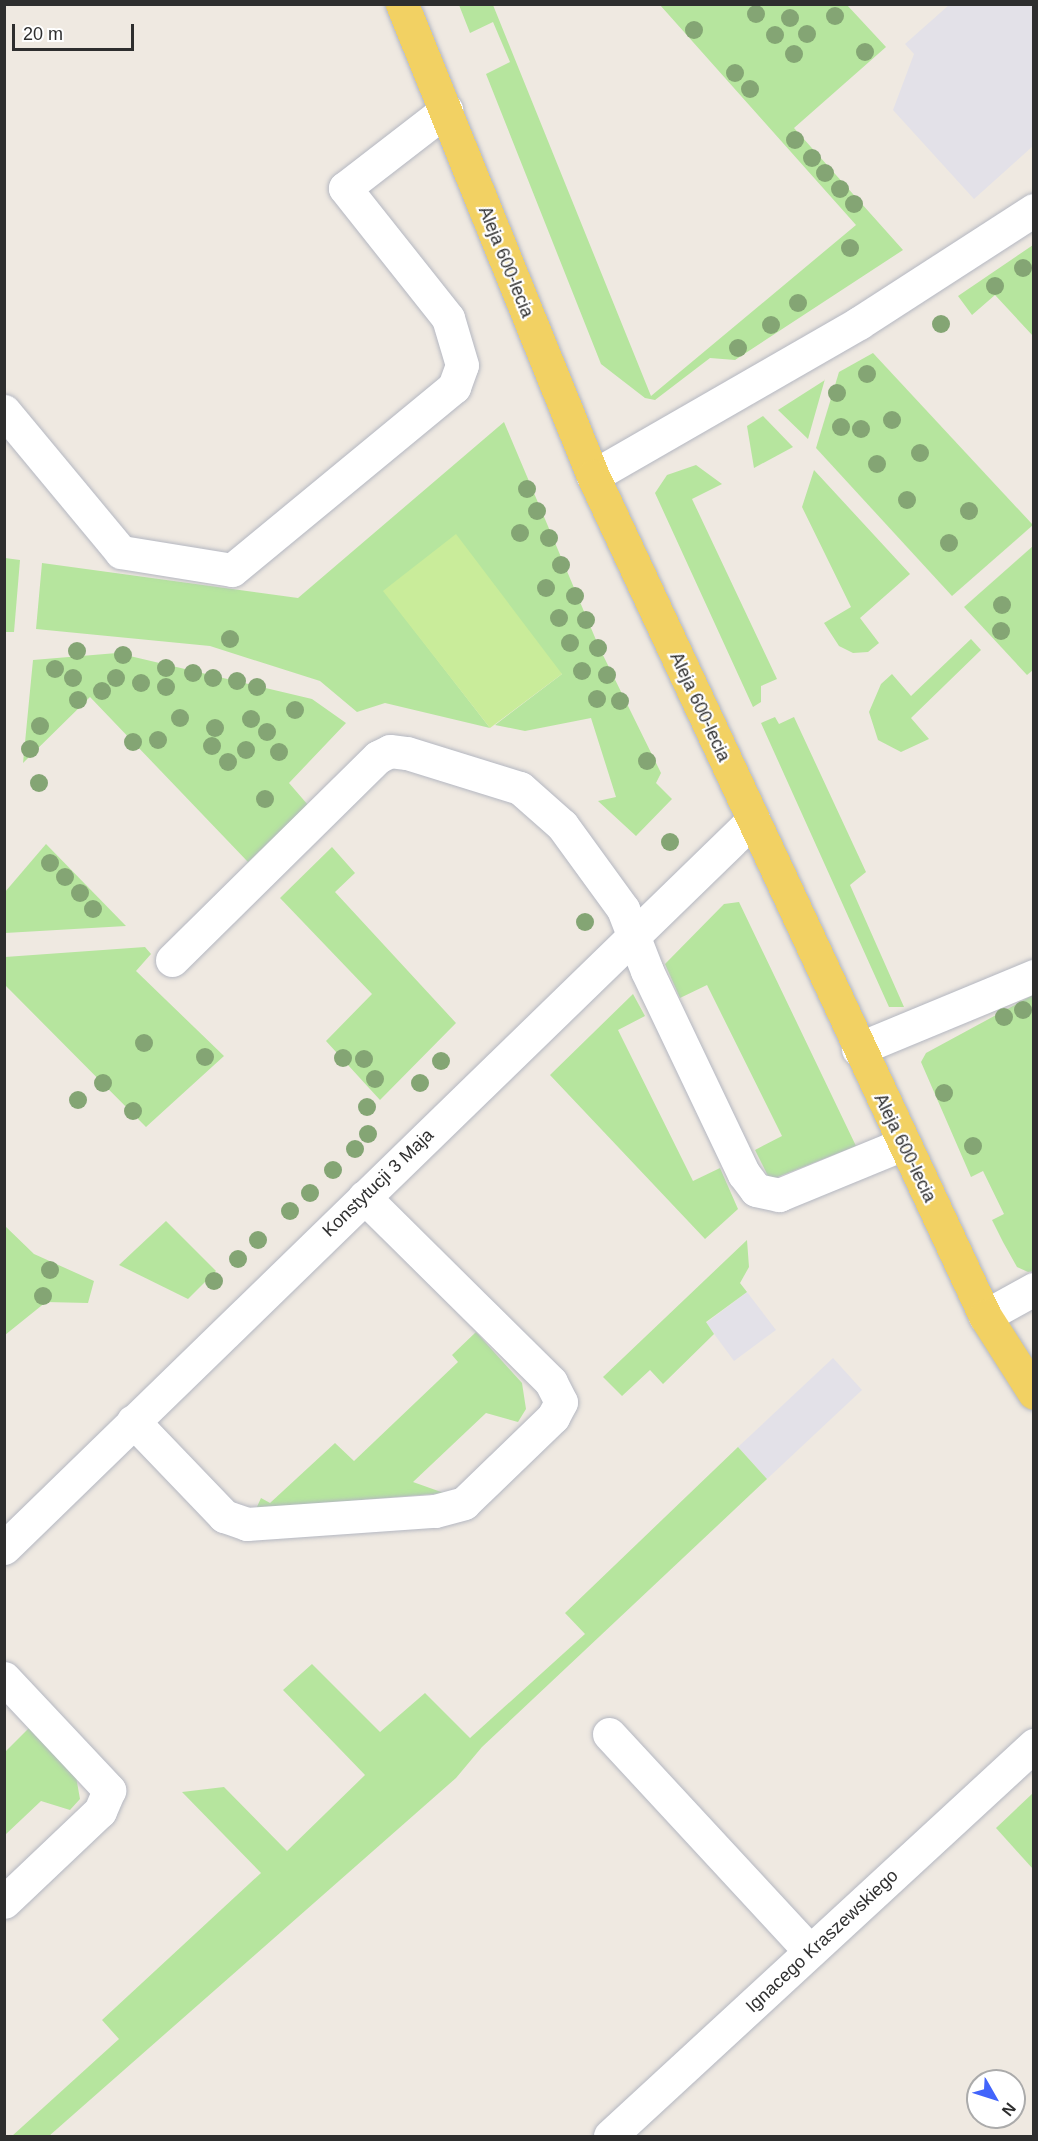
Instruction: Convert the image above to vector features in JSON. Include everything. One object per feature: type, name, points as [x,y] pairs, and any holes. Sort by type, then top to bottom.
[{"type":"main road","name":"Aleja 600-lecia","points":[[404,6],[593,476],[858,1049],[985,1316],[1034,1393]]},
{"type":"street","points":[[4,411],[122,552],[232,570],[454,387],[462,365],[448,318],[345,188],[446,110]]},
{"type":"street","points":[[593,476],[859,323],[1034,210]]},
{"type":"street","points":[[172,960],[390,751],[520,788],[543,804],[604,880],[635,932],[646,971],[744,1174],[756,1190],[779,1195],[903,1144]]},
{"type":"street","name":"Konstytucji 3 Maja","points":[[9,1536],[133,1421],[753,820]]},
{"type":"street","points":[[858,1049],[1034,976]]},
{"type":"street","points":[[133,1421],[224,1516],[247,1524],[435,1511],[464,1503],[553,1418],[561,1402],[552,1382],[364,1197]]},
{"type":"street","points":[[985,1316],[1034,1289]]},
{"type":"street","points":[[4,1678],[109,1790],[100,1811],[4,1902]]},
{"type":"street","points":[[609,1734],[810,1952]]},
{"type":"street","name":"Ignacego Kraszewskiego","points":[[610,2136],[1034,1745]]},
{"type":"shaded area","points":[[949,5],[1033,5],[1033,146],[974,199],[893,110],[914,54],[905,44]]},
{"type":"shaded area","points":[[747,1292],[776,1330],[734,1361],[706,1323]]},
{"type":"shaded area","points":[[833,1358],[862,1390],[767,1479],[738,1447]]},
{"type":"green space","points":[[459,5],[493,5],[651,396],[856,225],[660,5],[847,5],[886,47],[794,128],[903,250],[735,360],[710,358],[655,400],[645,398],[601,364],[486,74],[510,62],[493,22],[470,33]]},
{"type":"green space","points":[[1033,245],[1033,336],[995,295],[972,315],[958,296]]},
{"type":"green space","points":[[873,353],[1033,525],[952,596],[816,448],[839,372]]},
{"type":"green space","points":[[825,380],[808,439],[778,410]]},
{"type":"green space","points":[[763,416],[793,447],[754,468],[747,426]]},
{"type":"green space","points":[[504,422],[599,647],[661,773],[656,783],[672,799],[636,836],[598,801],[616,797],[591,718],[525,731],[495,725],[562,674],[384,591],[490,728],[385,703],[357,712],[320,681],[210,646],[36,629],[42,563],[298,598]]},
{"type":"green space","points":[[696,465],[722,484],[692,499],[777,679],[761,686],[761,702],[753,707],[655,493],[667,475]]},
{"type":"green space","points":[[814,470],[910,574],[860,618],[879,643],[868,652],[853,653],[839,646],[824,623],[851,607],[802,507]]},
{"type":"green space","points":[[456,534],[562,674],[490,728],[383,591]]},
{"type":"green space","points":[[1033,546],[1033,670],[1027,675],[964,607]]},
{"type":"green space","points":[[5,558],[20,560],[14,632],[5,632]]},
{"type":"green space","points":[[971,639],[981,650],[911,718],[929,739],[901,752],[878,740],[869,712],[881,684],[892,674],[911,696]]},
{"type":"green space","points":[[117,653],[312,699],[346,723],[289,783],[308,805],[248,862],[90,697],[23,763],[33,660]]},
{"type":"green space","points":[[775,717],[779,724],[794,717],[866,872],[850,885],[904,1007],[889,1007],[761,723]]},
{"type":"green space","points":[[46,844],[126,926],[5,933],[5,892]]},
{"type":"green space","points":[[332,847],[355,873],[335,892],[456,1023],[380,1100],[326,1041],[372,994],[280,898]]},
{"type":"green space","points":[[739,902],[856,1146],[770,1180],[755,1150],[782,1136],[707,985],[680,998],[665,964],[724,904]]},
{"type":"green space","points":[[145,947],[151,954],[136,971],[224,1056],[146,1127],[4,984],[5,957]]},
{"type":"green space","points":[[633,994],[645,1016],[618,1030],[693,1181],[720,1168],[738,1209],[705,1239],[550,1075]]},
{"type":"green space","points":[[1033,995],[1034,1271],[1028,1272],[1017,1267],[1003,1242],[992,1220],[1004,1214],[983,1171],[971,1177],[921,1062],[926,1053]]},
{"type":"green space","points":[[166,1221],[216,1271],[188,1299],[119,1265]]},
{"type":"green space","points":[[4,1225],[34,1254],[94,1281],[88,1303],[46,1302],[5,1335]]},
{"type":"green space","points":[[747,1240],[749,1267],[740,1283],[747,1292],[706,1322],[714,1334],[663,1384],[650,1370],[622,1396],[603,1377]]},
{"type":"green space","points":[[476,1332],[522,1383],[526,1409],[518,1422],[486,1413],[413,1482],[444,1493],[256,1509],[261,1498],[270,1503],[335,1443],[354,1461],[458,1362],[452,1355]]},
{"type":"green space","points":[[738,1447],[767,1479],[482,1747],[456,1778],[49,2136],[12,2136],[119,2039],[102,2020],[261,1873],[182,1792],[224,1787],[287,1851],[365,1775],[283,1690],[312,1664],[380,1732],[425,1693],[470,1738],[585,1634],[565,1613]]},
{"type":"green space","points":[[34,1723],[75,1771],[80,1799],[70,1810],[41,1801],[5,1835],[5,1752]]},
{"type":"green space","points":[[1033,1793],[1033,1869],[996,1828]]}]
